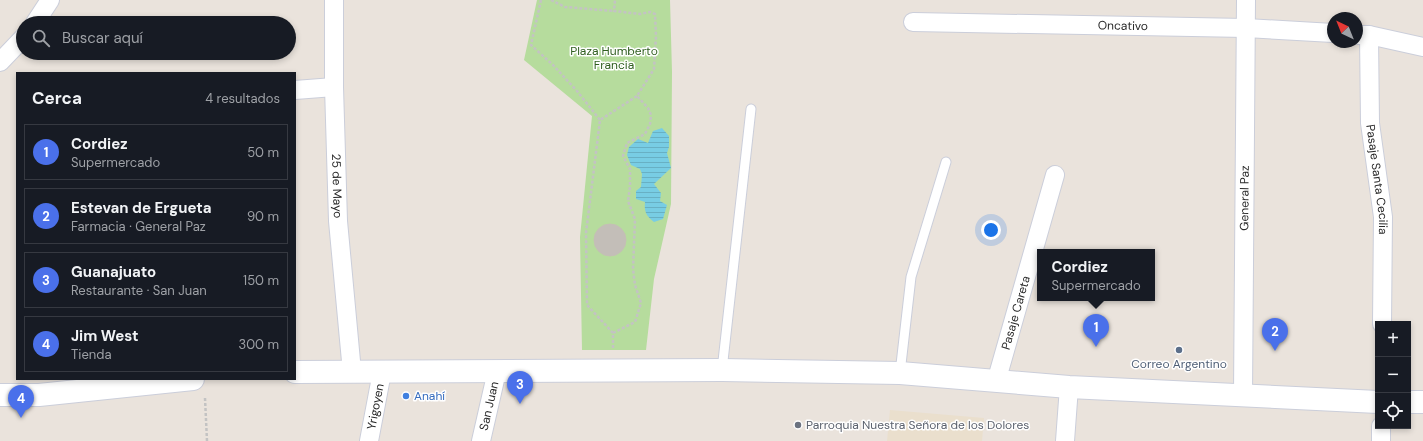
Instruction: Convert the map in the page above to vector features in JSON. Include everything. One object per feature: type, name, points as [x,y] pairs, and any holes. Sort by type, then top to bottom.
[{"type":"main road","points":[[296,372],[722,370],[900,373],[996,382],[1375,402]]},
{"type":"main road","points":[[0,395],[38,395],[199,387]]},
{"type":"main road","points":[[1411,402],[1423,402]]},
{"type":"street","points":[[40,16],[50,0]]},
{"type":"street","name":"25 de Mayo","points":[[334,0],[334,87],[338,221],[352,372]]},
{"type":"street","name":"General Paz","points":[[1243,396],[1246,0]]},
{"type":"street","name":"Oncativo","points":[[913,22],[1246,28],[1327,33]]},
{"type":"street","points":[[1363,35],[1423,47]]},
{"type":"street","name":"Pasaje Santa Cecilia","points":[[1363,35],[1370,123],[1383,217],[1382,321]]},
{"type":"street","points":[[0,62],[16,45]]},
{"type":"street","points":[[296,90],[334,87]]},
{"type":"street","name":"Pasaje Careta","points":[[996,382],[1055,175]]},
{"type":"street","name":"San Juan","points":[[481,441],[497,371]]},
{"type":"street","name":"Yrigoyen","points":[[369,441],[382,372]]},
{"type":"street","points":[[1065,441],[1069,386]]},
{"type":"street","points":[[1380,429],[1380,441]]},
{"type":"lane","points":[[722,370],[751,110]]},
{"type":"lane","points":[[900,373],[911,277],[946,162]]},
{"type":"path","points":[[541,0],[531,45],[577,90],[600,120],[586,233],[587,305],[613,333],[613,350],[610,370]]},
{"type":"path","points":[[551,0],[565,7],[640,14],[650,12],[655,14],[656,42],[654,69],[637,96],[600,120]]},
{"type":"path","points":[[614,11],[615,0]]},
{"type":"path","points":[[613,333],[635,322],[640,303],[635,285],[635,219],[628,201],[630,169],[623,156],[627,143],[645,134],[650,124],[651,115],[648,108],[637,96]]},
{"type":"path","points":[[199,387],[207,441]]},
{"type":"shaded area","points":[[890,410],[984,418],[982,441],[887,441]]},
{"type":"green space","name":"Plaza Humberto Francia","points":[[537,0],[670,0],[672,72],[671,204],[654,279],[646,350],[582,350],[580,237],[592,116],[524,60]]},
{"type":"water","points":[[662,128],[669,136],[669,147],[667,153],[671,168],[654,184],[661,193],[660,201],[667,205],[663,219],[654,222],[646,213],[645,202],[636,199],[636,191],[641,187],[642,174],[640,169],[631,165],[627,155],[629,147],[638,139],[648,143],[653,131]]},
{"type":"building","points":[[607,224],[613,224],[622,228],[626,240],[622,252],[613,256],[607,256],[598,252],[594,243],[594,237],[598,228]]},
{"type":"place","name":"Cordiez","points":[[1096,347]]},
{"type":"place","name":"Correo Argentino","points":[[1179,350]]},
{"type":"place","name":"Estevan de Ergueta","points":[[1275,351]]},
{"type":"place","name":"Anahí","points":[[406,396]]},
{"type":"place","name":"Guanajuato","points":[[520,404]]},
{"type":"place","name":"Jim West","points":[[21,418]]},
{"type":"place","name":"Parroquia Nuestra Señora de los Dolores","points":[[798,425]]}]
